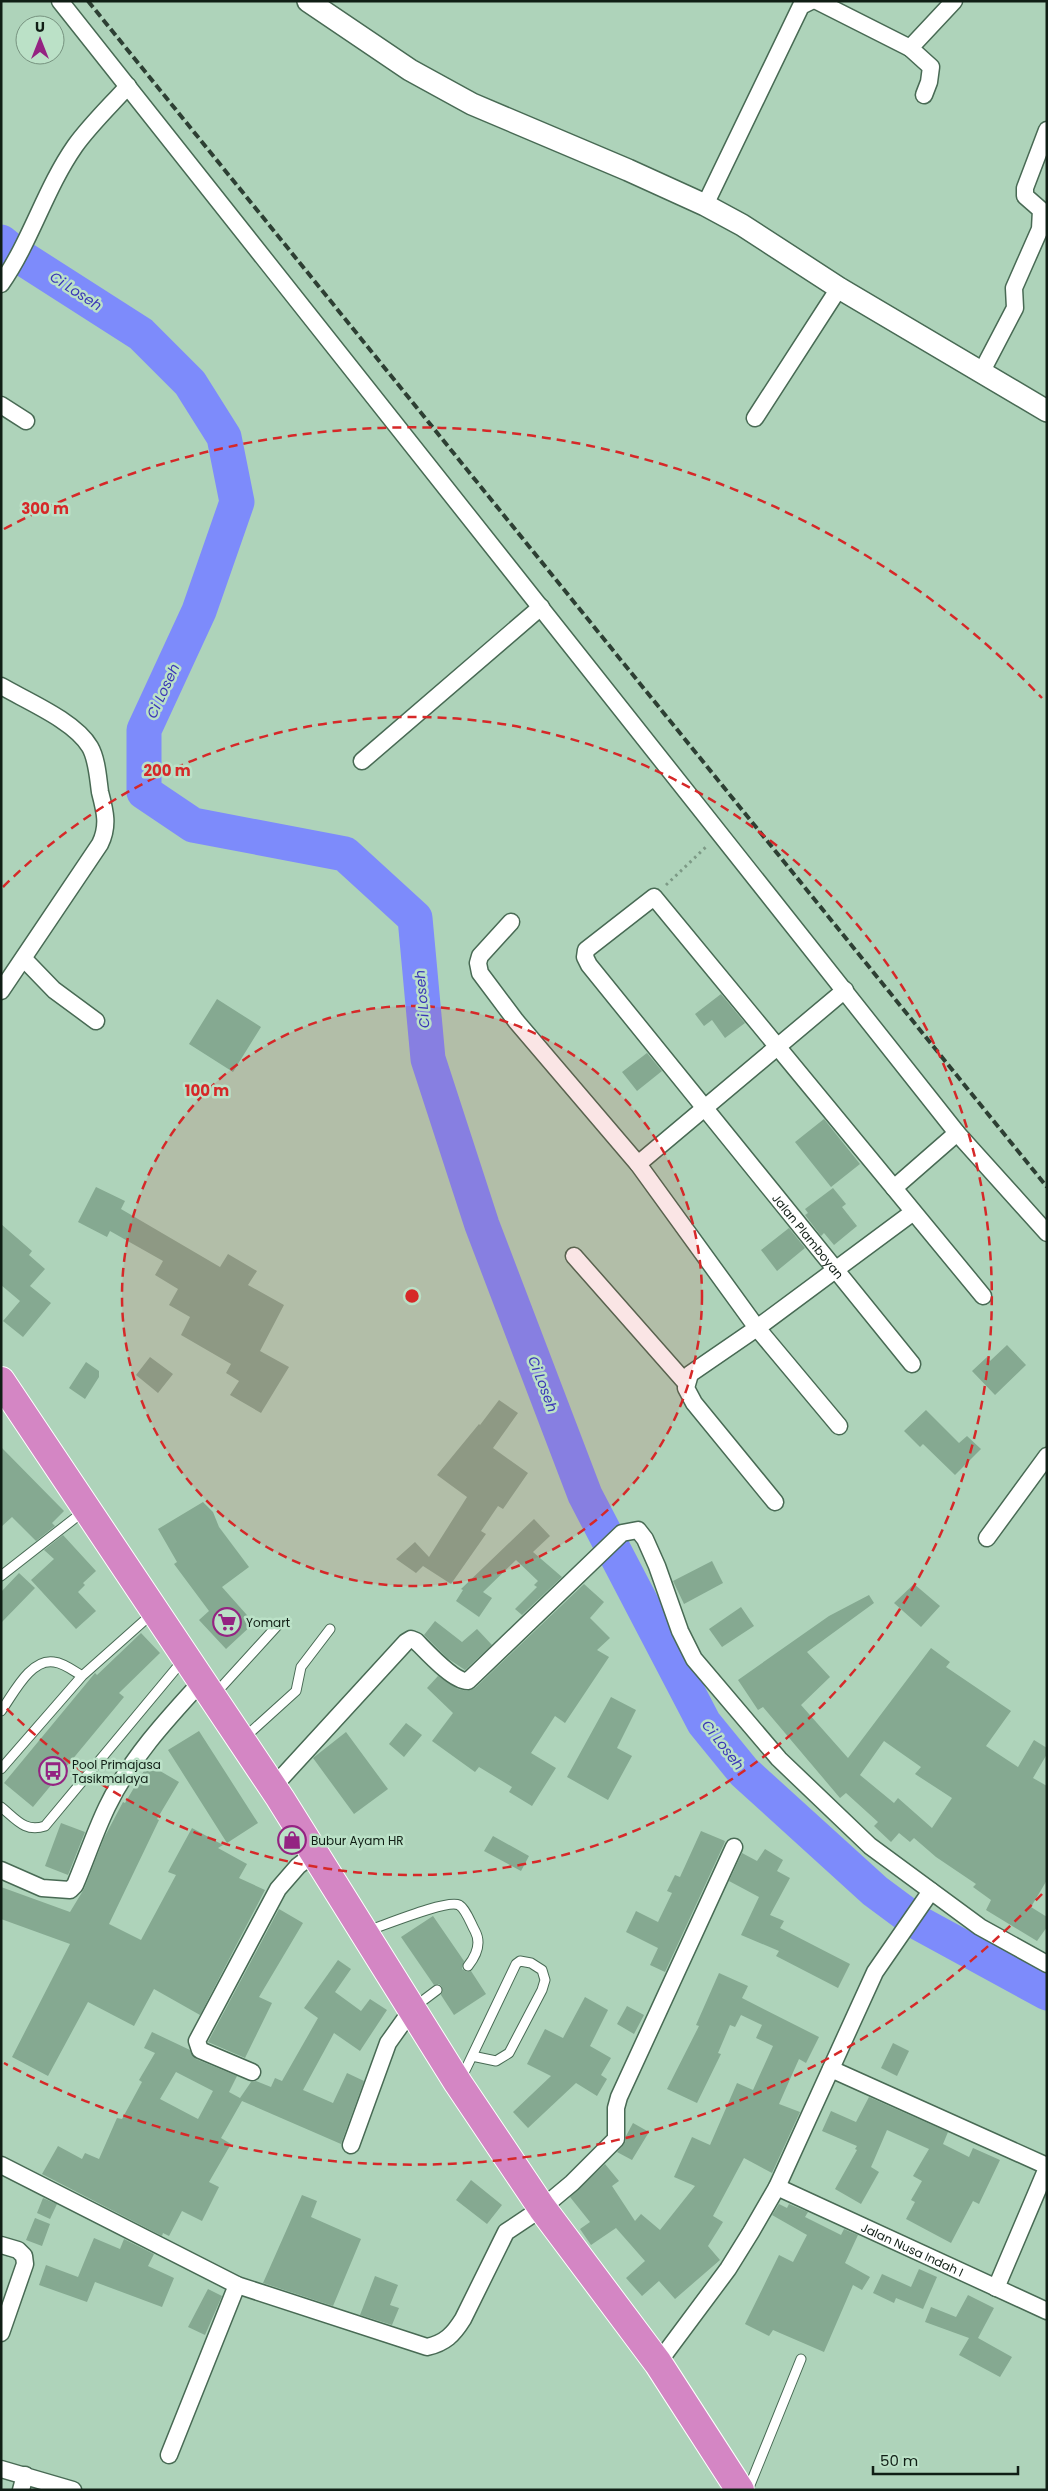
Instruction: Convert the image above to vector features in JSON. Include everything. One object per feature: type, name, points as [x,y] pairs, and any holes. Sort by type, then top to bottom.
[{"type":"highway","points":[[1,1381],[316,1853],[458,2083],[542,2208],[658,2363],[740,2490]]},
{"type":"street","points":[[60,1],[957,1133],[1047,1233]]},
{"type":"street","points":[[308,1],[410,70],[472,104],[705,205],[774,245],[839,288],[1047,411]]},
{"type":"street","points":[[705,205],[801,6],[811,1]]},
{"type":"street","points":[[817,1],[910,48],[931,67],[929,82],[924,95]]},
{"type":"street","points":[[910,48],[954,1]]},
{"type":"street","points":[[1,284],[24,247],[59,173],[75,145],[128,86]]},
{"type":"street","points":[[981,373],[1015,308],[1014,288],[1040,229],[1041,210],[1025,196],[1025,188],[1047,130]]},
{"type":"street","points":[[755,418],[839,288]]},
{"type":"street","points":[[1,404],[26,421]]},
{"type":"street","points":[[362,760],[541,607]]},
{"type":"street","points":[[1,686],[71,726],[91,748],[106,818],[106,832],[100,844],[1,991]]},
{"type":"street","points":[[654,897],[894,1188],[912,1213],[983,1296]]},
{"type":"street","name":"Jalan Plamboyan","points":[[654,897],[586,950],[585,957],[912,1364]]},
{"type":"street","points":[[510,922],[480,956],[478,962],[480,973],[516,1021],[638,1164],[757,1328],[838,1426]]},
{"type":"street","points":[[24,959],[54,990],[96,1020]]},
{"type":"street","points":[[638,1164],[845,990]]},
{"type":"street","points":[[894,1188],[957,1133]]},
{"type":"street","points":[[686,1383],[690,1374],[838,1270],[912,1213]]},
{"type":"street","points":[[574,1256],[686,1383],[694,1404],[775,1502]]},
{"type":"street","points":[[987,1538],[1047,1456]]},
{"type":"street","points":[[273,1787],[406,1642],[416,1641],[454,1677],[462,1681],[468,1681],[587,1569],[622,1533],[638,1530],[641,1532],[662,1577],[680,1632],[694,1659],[779,1759],[870,1846],[980,1927],[1047,1964]]},
{"type":"street","points":[[1,1870],[42,1888],[70,1890],[75,1885],[108,1806],[120,1783],[160,1728],[207,1689]]},
{"type":"street","points":[[1,2165],[237,2285],[427,2347],[442,2344],[454,2332],[462,2319],[501,2238],[512,2227],[542,2208],[599,2159],[616,2139],[616,2108],[619,2097],[734,1847]]},
{"type":"street","points":[[252,2072],[200,2050],[197,2041],[278,1889],[298,1866],[316,1853]]},
{"type":"street","points":[[658,2363],[728,2269],[776,2187],[875,1972],[931,1890]]},
{"type":"street","points":[[351,2145],[388,2043],[413,2008]]},
{"type":"street","points":[[831,2069],[1047,2167],[996,2288]]},
{"type":"street","name":"Jalan Nusa Indah I","points":[[776,2187],[1047,2311]]},
{"type":"street","points":[[1,2245],[18,2250],[24,2256],[25,2264],[2,2328]]},
{"type":"street","points":[[169,2455],[237,2285]]},
{"type":"street","points":[[1,2468],[23,2482],[73,2490]]},
{"type":"lane","points":[[1,1576],[86,1510]]},
{"type":"lane","points":[[1,1768],[82,1676],[154,1612]]},
{"type":"lane","points":[[207,1689],[277,1626]]},
{"type":"lane","points":[[242,1740],[296,1691],[301,1667],[330,1629]]},
{"type":"lane","points":[[1,1807],[26,1828],[34,1830],[45,1826],[185,1657]]},
{"type":"lane","points":[[1,1711],[33,1668],[41,1664],[53,1661],[82,1676]]},
{"type":"lane","points":[[364,1932],[435,1908],[456,1904],[462,1906],[477,1935],[477,1956],[468,1966]]},
{"type":"lane","points":[[458,2083],[516,1964],[520,1961],[531,1963],[542,1970],[545,1980],[542,1990],[509,2053],[496,2061],[472,2056]]},
{"type":"lane","points":[[413,2008],[437,1990]]},
{"type":"lane","points":[[748,2490],[801,2359]]},
{"type":"path","points":[[654,897],[720,833]]},
{"type":"building","points":[[721,994],[745,1023],[725,1038],[712,1020],[704,1026],[695,1014]]},
{"type":"building","points":[[217,999],[261,1027],[233,1072],[189,1044]]},
{"type":"building","points":[[647,1053],[662,1071],[637,1091],[622,1072]]},
{"type":"building","points":[[824,1119],[860,1164],[831,1187],[795,1142]]},
{"type":"building","points":[[96,1187],[125,1201],[121,1209],[220,1267],[228,1254],[257,1271],[248,1285],[284,1305],[260,1351],[289,1367],[261,1413],[230,1395],[239,1381],[226,1373],[231,1364],[181,1335],[190,1317],[169,1305],[178,1289],[155,1275],[163,1261],[110,1231],[107,1237],[78,1222]]},
{"type":"building","points":[[833,1188],[846,1204],[842,1207],[857,1226],[834,1245],[824,1233],[821,1236],[805,1215],[808,1213],[805,1209]]},
{"type":"building","points":[[1,1224],[32,1251],[29,1255],[45,1269],[30,1286],[51,1303],[23,1337],[3,1321],[20,1301],[1,1285]]},
{"type":"building","points":[[789,1228],[805,1248],[777,1271],[761,1250]]},
{"type":"building","points":[[1007,1345],[1026,1365],[995,1395],[972,1371],[987,1357],[990,1361]]},
{"type":"building","points":[[150,1357],[173,1374],[158,1393],[136,1375]]},
{"type":"building","points":[[86,1362],[99,1371],[99,1377],[85,1399],[69,1388]]},
{"type":"building","points":[[499,1400],[518,1413],[493,1448],[528,1473],[503,1509],[498,1506],[481,1531],[486,1534],[451,1584],[423,1566],[416,1573],[396,1559],[415,1542],[429,1557],[467,1497],[437,1475]]},
{"type":"building","points":[[926,1410],[959,1443],[967,1436],[981,1449],[955,1475],[923,1444],[920,1447],[904,1431]]},
{"type":"building","points":[[1,1447],[64,1511],[52,1523],[55,1526],[36,1541],[12,1517],[1,1527]]},
{"type":"building","points":[[203,1502],[213,1512],[219,1527],[249,1567],[222,1587],[254,1623],[226,1649],[199,1620],[209,1611],[174,1564],[177,1562],[158,1529]]},
{"type":"building","points":[[534,1519],[550,1536],[533,1552],[562,1577],[522,1615],[515,1609],[537,1587],[534,1585],[538,1581],[516,1560],[483,1592],[492,1598],[479,1617],[456,1601],[463,1590],[461,1589]]},
{"type":"building","points":[[63,1535],[96,1571],[83,1583],[85,1585],[78,1592],[96,1611],[76,1629],[31,1580],[54,1559],[44,1550]]},
{"type":"building","points":[[712,1561],[723,1583],[684,1604],[673,1581]]},
{"type":"building","points":[[19,1573],[35,1588],[1,1623],[1,1592]]},
{"type":"building","points":[[584,1584],[604,1602],[590,1618],[610,1638],[597,1650],[609,1657],[565,1723],[555,1716],[531,1753],[556,1768],[532,1806],[509,1792],[512,1787],[479,1767],[475,1772],[432,1741],[453,1713],[427,1688],[438,1676],[458,1689],[467,1691],[475,1688]]},
{"type":"building","points":[[914,1584],[940,1606],[921,1627],[894,1603]]},
{"type":"building","points":[[869,1595],[874,1603],[807,1652],[830,1677],[801,1705],[848,1758],[931,1648],[950,1662],[946,1667],[1011,1711],[986,1746],[1018,1767],[1034,1740],[1047,1748],[1047,1754],[1033,1778],[1047,1786],[1047,1880],[1031,1907],[1047,1917],[1047,1927],[1037,1941],[986,1910],[991,1900],[973,1887],[976,1884],[936,1857],[914,1838],[910,1842],[899,1833],[891,1842],[874,1826],[878,1822],[846,1793],[840,1798],[763,1707],[758,1710],[738,1680],[829,1616]],"holes":[[[884,1741],[921,1767],[915,1774],[952,1798],[932,1828],[898,1798],[894,1803],[860,1775]]]},
{"type":"building","points":[[741,1607],[754,1626],[722,1647],[709,1629]]},
{"type":"building","points":[[435,1621],[462,1642],[477,1629],[492,1645],[465,1670],[447,1658],[424,1635]]},
{"type":"building","points":[[141,1633],[160,1653],[119,1693],[124,1697],[33,1807],[4,1783],[95,1673],[97,1675]]},
{"type":"building","points":[[611,1697],[636,1710],[617,1748],[632,1756],[608,1800],[567,1777]]},
{"type":"building","points":[[406,1723],[422,1735],[404,1757],[389,1744]]},
{"type":"building","points":[[199,1731],[258,1823],[227,1843],[168,1750]]},
{"type":"building","points":[[346,1732],[388,1789],[354,1814],[313,1758]]},
{"type":"building","points":[[148,1764],[179,1782],[157,1819],[159,1820],[109,1924],[141,1940],[176,1875],[168,1872],[192,1828],[223,1845],[218,1848],[247,1864],[239,1878],[265,1890],[200,2015],[154,1989],[134,2026],[88,2002],[48,2076],[12,2057],[70,1944],[1,1919],[1,1887],[70,1912],[84,1889],[104,1838],[123,1802],[125,1803]]},
{"type":"building","points":[[61,1823],[85,1832],[68,1875],[45,1866]]},
{"type":"building","points":[[701,1831],[725,1841],[665,1972],[650,1965],[658,1948],[626,1932],[636,1911],[658,1922],[672,1893],[667,1891],[675,1875],[680,1877]]},
{"type":"building","points":[[493,1836],[529,1856],[521,1871],[484,1851]]},
{"type":"building","points":[[765,1849],[783,1860],[777,1871],[790,1878],[770,1915],[784,1921],[780,1928],[850,1964],[838,1988],[776,1956],[779,1951],[741,1935],[759,1897],[729,1881],[742,1853],[757,1861]]},
{"type":"building","points":[[279,1909],[303,1923],[259,1997],[272,2003],[245,2058],[208,2042]]},
{"type":"building","points":[[433,1916],[464,1961],[462,1969],[467,1972],[471,1971],[486,1994],[454,2015],[441,1995],[442,1987],[439,1984],[434,1985],[401,1937]]},
{"type":"building","points":[[338,1960],[351,1969],[335,1992],[361,2011],[370,1999],[387,2010],[360,2051],[334,2033],[303,2090],[333,2103],[347,2073],[364,2081],[341,2144],[242,2101],[221,2138],[231,2144],[209,2182],[219,2187],[202,2221],[182,2211],[169,2236],[163,2233],[162,2236],[42,2174],[58,2146],[82,2159],[85,2153],[99,2159],[117,2118],[122,2119],[142,2082],[139,2080],[155,2053],[144,2048],[152,2032],[190,2050],[196,2059],[237,2076],[229,2092],[240,2098],[251,2082],[256,2081],[271,2087],[275,2078],[282,2081],[318,2018],[304,2008]],"holes":[[[176,2072],[213,2091],[198,2119],[160,2099]]]},
{"type":"building","points":[[719,1973],[748,1986],[742,1998],[819,2037],[806,2063],[799,2059],[779,2104],[800,2112],[772,2173],[744,2158],[713,2216],[723,2222],[708,2246],[720,2260],[675,2299],[659,2281],[642,2296],[626,2278],[645,2261],[616,2228],[591,2245],[580,2229],[590,2222],[570,2197],[605,2164],[619,2181],[612,2186],[635,2221],[641,2214],[660,2230],[695,2186],[674,2177],[692,2137],[710,2145],[737,2083],[753,2090],[773,2046],[756,2038],[762,2025],[741,2015],[735,2027],[730,2025],[718,2053],[721,2054],[697,2103],[667,2089],[699,2026],[696,2025]]},
{"type":"building","points":[[585,1997],[608,2010],[590,2046],[611,2058],[601,2075],[607,2079],[597,2096],[576,2083],[528,2128],[513,2112],[551,2076],[527,2064],[545,2029],[563,2038]]},
{"type":"building","points":[[627,2006],[644,2015],[634,2034],[617,2024]]},
{"type":"building","points":[[893,2043],[909,2051],[897,2076],[881,2068]]},
{"type":"building","points":[[869,2097],[948,2132],[943,2144],[969,2157],[973,2148],[1000,2160],[979,2204],[973,2201],[951,2243],[906,2219],[915,2202],[911,2200],[922,2181],[913,2176],[929,2149],[887,2130],[871,2167],[879,2172],[861,2204],[835,2189],[857,2150],[855,2149],[857,2146],[822,2131],[831,2111],[856,2122]]},
{"type":"building","points":[[633,2123],[649,2132],[632,2160],[617,2152],[625,2143],[626,2136]]},
{"type":"building","points":[[471,2180],[502,2205],[487,2224],[456,2200]]},
{"type":"building","points":[[302,2195],[317,2201],[311,2217],[361,2239],[333,2306],[263,2283]]},
{"type":"building","points":[[43,2198],[57,2204],[50,2219],[37,2213]]},
{"type":"building","points":[[779,2204],[787,2208],[789,2204],[808,2212],[805,2217],[841,2235],[844,2229],[858,2235],[845,2263],[870,2277],[862,2290],[853,2285],[824,2352],[773,2330],[769,2336],[745,2324],[779,2255],[793,2262],[807,2235],[772,2215]]},
{"type":"building","points":[[35,2218],[50,2224],[42,2246],[26,2240]]},
{"type":"building","points":[[94,2238],[120,2249],[124,2239],[154,2254],[148,2266],[174,2278],[162,2307],[95,2282],[87,2302],[39,2285],[46,2265],[78,2277]]},
{"type":"building","points":[[919,2269],[937,2277],[923,2309],[896,2298],[894,2303],[873,2293],[882,2274],[911,2287]]},
{"type":"building","points":[[375,2276],[398,2285],[390,2305],[399,2308],[392,2325],[360,2315]]},
{"type":"building","points":[[208,2289],[222,2296],[205,2335],[188,2327]]},
{"type":"building","points":[[968,2295],[994,2308],[978,2338],[1012,2357],[1000,2377],[959,2355],[969,2338],[925,2322],[931,2307],[956,2317]]},
{"type":"waterway","name":"Ci Loseh","points":[[1,242],[16,254],[141,334],[190,383],[224,437],[237,502],[199,611],[144,730],[144,792],[193,825],[345,854],[415,918],[428,1059],[482,1225],[585,1495],[704,1723],[744,1772],[875,1891],[910,1917]]},
{"type":"waterway","name":"Ci Loseh","points":[[915,1921],[1047,1993]]},
{"type":"railway","points":[[88,1],[1047,1187]]},
{"type":"place","name":"Yomart","points":[[227,1622]]},
{"type":"place","name":"Pool Primajasa Tasikmalaya","points":[[53,1771]]},
{"type":"place","name":"Bubur Ayam HR","points":[[292,1840]]}]
